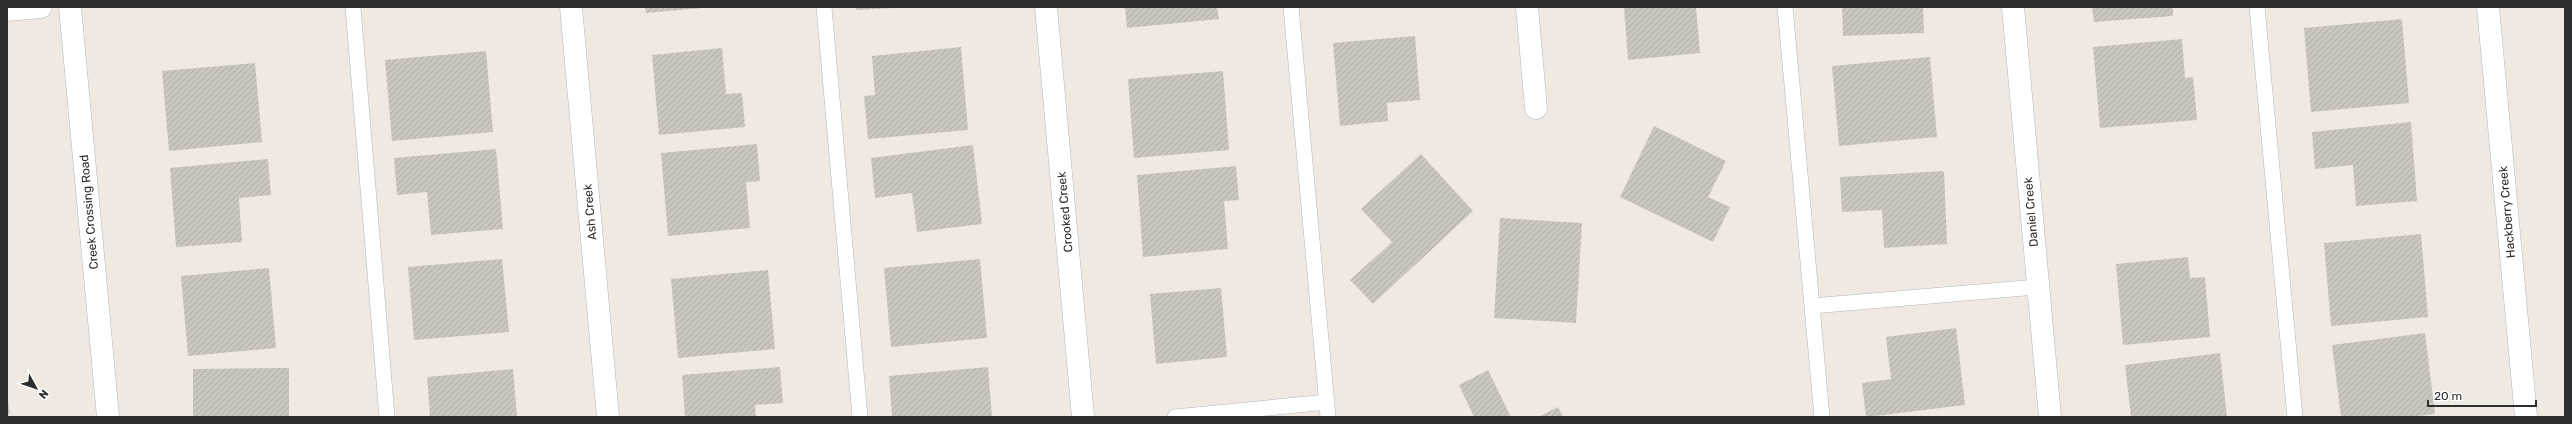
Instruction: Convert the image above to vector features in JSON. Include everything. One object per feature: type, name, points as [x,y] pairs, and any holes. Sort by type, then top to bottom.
[{"type":"street","points":[[7,10],[41,7]]},
{"type":"street","name":"Creek Crossing Road","points":[[70,7],[108,417]]},
{"type":"street","name":"Ash Creek","points":[[572,7],[608,417]]},
{"type":"street","name":"Crooked Creek","points":[[1046,7],[1083,417]]},
{"type":"street","points":[[1527,7],[1536,108]]},
{"type":"street","name":"Daniel Creek","points":[[2013,7],[2050,417]]},
{"type":"street","name":"Hackberry Creek","points":[[2488,7],[2526,417]]},
{"type":"lane","points":[[353,7],[387,417]]},
{"type":"lane","points":[[824,7],[860,417]]},
{"type":"lane","points":[[1175,417],[1328,410],[1290,7]]},
{"type":"lane","points":[[1785,7],[1822,417]]},
{"type":"lane","points":[[2257,7],[2295,417]]},
{"type":"lane","points":[[1812,306],[2038,287]]},
{"type":"building","points":[[645,7],[703,7],[703,8],[646,13]]},
{"type":"building","points":[[856,7],[895,7],[895,8],[856,10]]},
{"type":"building","points":[[1125,7],[1217,7],[1219,19],[1127,28]]},
{"type":"building","points":[[1624,7],[1696,7],[1700,53],[1628,60]]},
{"type":"building","points":[[1842,7],[1923,7],[1924,33],[1843,36]]},
{"type":"building","points":[[2092,7],[2173,7],[2173,16],[2094,22]]},
{"type":"building","points":[[2402,19],[2409,103],[2311,112],[2304,28]]},
{"type":"building","points":[[1415,36],[1420,100],[1387,103],[1388,121],[1340,126],[1333,43]]},
{"type":"building","points":[[2182,39],[2185,78],[2193,77],[2197,120],[2100,128],[2093,47]]},
{"type":"building","points":[[961,47],[968,130],[868,139],[864,96],[875,95],[872,56]]},
{"type":"building","points":[[722,48],[726,94],[742,93],[745,127],[659,135],[652,55]]},
{"type":"building","points":[[486,51],[493,132],[392,141],[385,60]]},
{"type":"building","points":[[1930,57],[1937,137],[1839,146],[1832,66]]},
{"type":"building","points":[[255,63],[262,142],[169,151],[162,71]]},
{"type":"building","points":[[1223,71],[1229,150],[1134,158],[1128,79]]},
{"type":"building","points":[[2411,122],[2417,201],[2356,206],[2353,165],[2315,169],[2312,132]]},
{"type":"building","points":[[1654,126],[1726,161],[1708,197],[1730,207],[1713,242],[1620,197]]},
{"type":"building","points":[[757,144],[760,181],[746,182],[750,228],[668,236],[661,153]]},
{"type":"building","points":[[973,145],[982,224],[917,232],[912,193],[875,198],[871,158]]},
{"type":"building","points":[[496,149],[503,229],[431,235],[427,192],[397,195],[394,158]]},
{"type":"building","points":[[1421,154],[1473,211],[1373,304],[1350,280],[1392,242],[1361,209]]},
{"type":"building","points":[[268,159],[271,195],[239,198],[242,242],[176,247],[170,168]]},
{"type":"building","points":[[1236,166],[1239,200],[1224,201],[1228,249],[1143,257],[1137,175]]},
{"type":"building","points":[[1944,171],[1947,244],[1884,248],[1882,210],[1842,212],[1840,177]]},
{"type":"building","points":[[1500,218],[1582,223],[1576,323],[1494,318]]},
{"type":"building","points":[[2421,234],[2428,317],[2331,326],[2324,243]]},
{"type":"building","points":[[2188,257],[2190,278],[2205,277],[2210,337],[2123,345],[2116,264]]},
{"type":"building","points":[[502,259],[509,332],[414,340],[408,267]]},
{"type":"building","points":[[980,259],[987,338],[891,347],[884,268]]},
{"type":"building","points":[[269,268],[276,348],[188,356],[181,276]]},
{"type":"building","points":[[768,270],[775,349],[678,358],[671,279]]},
{"type":"building","points":[[1221,288],[1227,357],[1156,364],[1150,294]]},
{"type":"building","points":[[1956,328],[1965,405],[1866,417],[1862,383],[1891,379],[1886,337]]},
{"type":"building","points":[[2425,333],[2435,414],[2410,417],[2341,417],[2332,345]]},
{"type":"building","points":[[2220,353],[2227,417],[2131,417],[2125,365]]},
{"type":"building","points":[[780,367],[783,403],[755,405],[756,417],[685,417],[682,375]]},
{"type":"building","points":[[988,367],[992,417],[892,416],[889,376]]},
{"type":"building","points":[[289,368],[289,417],[193,417],[193,369]]},
{"type":"building","points":[[513,369],[517,417],[430,416],[427,377]]},
{"type":"building","points":[[1488,370],[1511,417],[1474,417],[1459,385]]},
{"type":"building","points":[[7,392],[10,415],[7,415]]},
{"type":"building","points":[[1558,407],[1563,417],[1538,417]]}]
